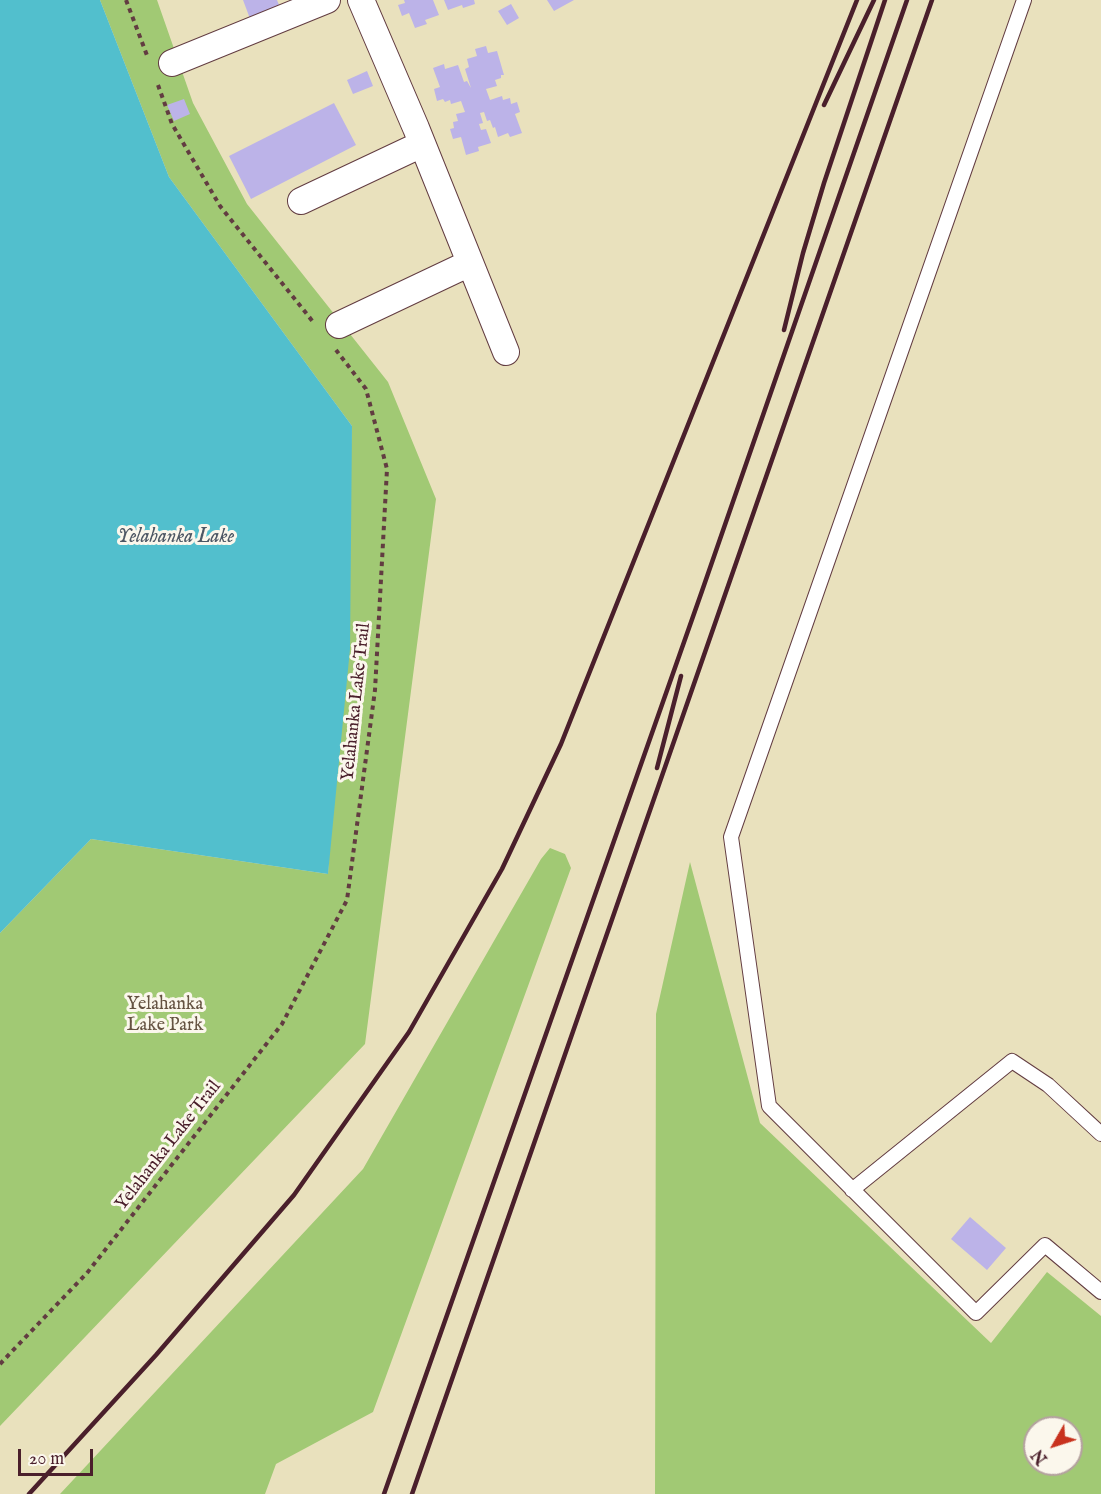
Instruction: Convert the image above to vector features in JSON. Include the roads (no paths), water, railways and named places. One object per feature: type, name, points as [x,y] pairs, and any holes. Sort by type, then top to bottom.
[{"type":"street","points":[[159,69],[327,0]]},
{"type":"street","points":[[361,0],[506,352]]},
{"type":"street","points":[[302,201],[422,144]]},
{"type":"street","points":[[328,330],[470,263]]},
{"type":"lane","points":[[1024,0],[731,837],[769,1106],[976,1313],[1045,1245],[1101,1292]]},
{"type":"lane","points":[[852,1190],[1012,1060],[1048,1085],[1101,1134]]},
{"type":"water","name":"Yelahanka Lake","points":[[0,0],[100,0],[169,177],[352,426],[350,649],[328,874],[91,839],[0,933]]},
{"type":"railway","points":[[29,1494],[156,1355],[294,1195],[409,1032],[502,869],[561,744],[857,0]]},
{"type":"railway","points":[[824,105],[874,0]]},
{"type":"railway","points":[[784,330],[803,253],[824,183],[885,0]]},
{"type":"railway","points":[[384,1494],[907,0]]},
{"type":"railway","points":[[412,1494],[932,0]]},
{"type":"railway","points":[[657,768],[681,676]]},
{"type":"park label","name":"Yelahanka Lake Park","points":[[165,1015]]}]
